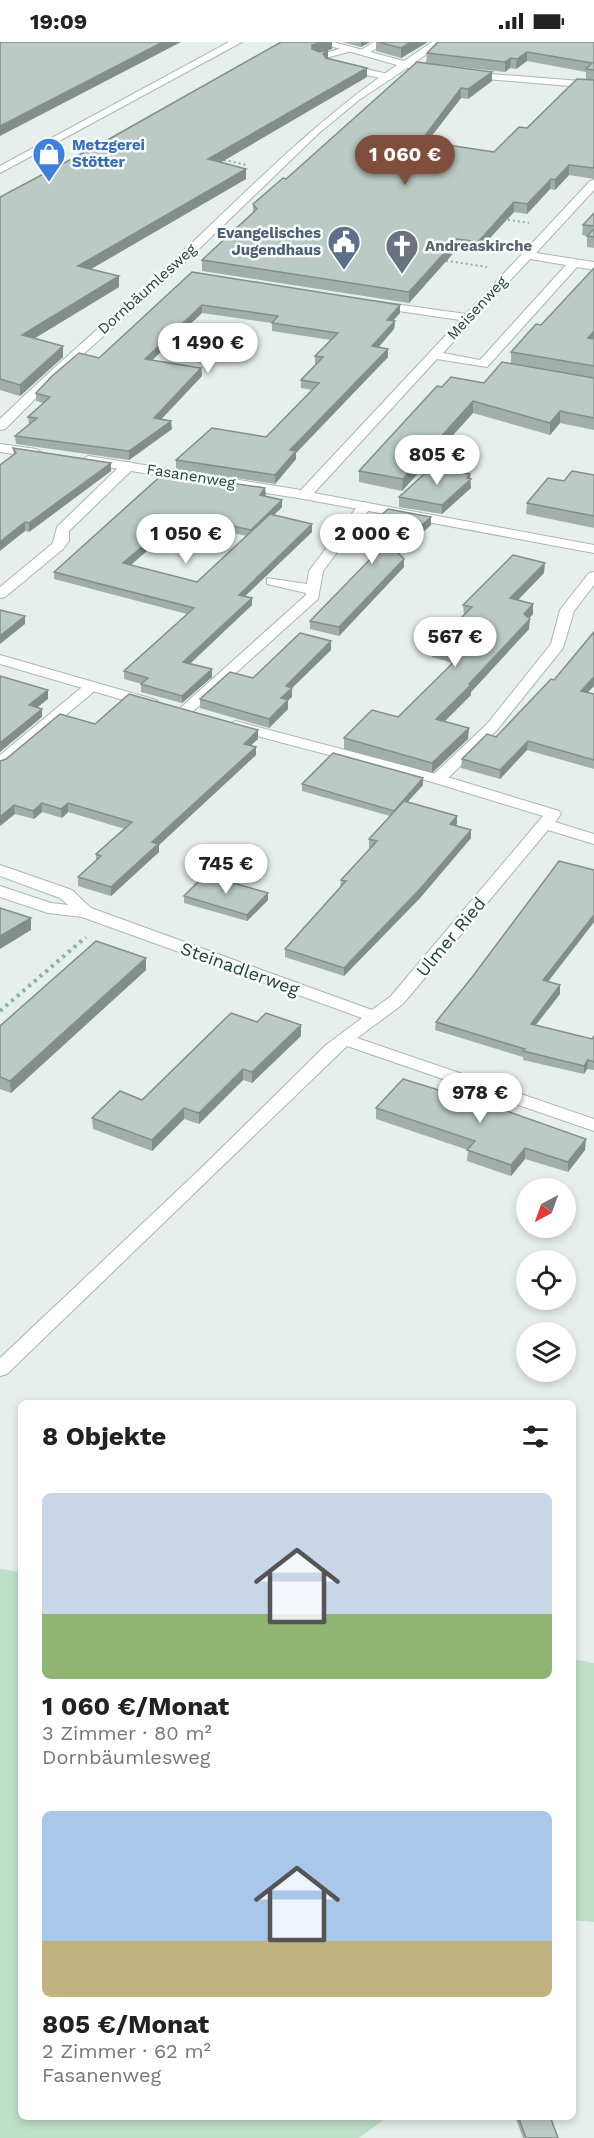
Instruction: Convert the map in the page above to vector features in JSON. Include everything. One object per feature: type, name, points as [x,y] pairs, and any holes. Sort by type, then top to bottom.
[{"type":"street","points":[[0,170],[237,42]]},
{"type":"street","points":[[321,42],[426,68]]},
{"type":"street","points":[[362,53],[382,42]]},
{"type":"street","name":"Dornbäumlesweg","points":[[0,426],[337,113],[439,42]]},
{"type":"street","points":[[318,57],[348,49]]},
{"type":"street","points":[[330,64],[388,76]]},
{"type":"street","points":[[455,73],[594,86]]},
{"type":"street","name":"Meisenweg","points":[[304,495],[553,226],[593,186]]},
{"type":"street","points":[[527,255],[594,266]]},
{"type":"street","name":"Meisenweg","points":[[434,355],[489,365],[574,263]]},
{"type":"street","points":[[169,271],[190,274]]},
{"type":"street","points":[[362,301],[468,318]]},
{"type":"street","points":[[0,448],[46,454]]},
{"type":"street","name":"Fasanenweg","points":[[70,458],[304,495],[594,549]]},
{"type":"street","points":[[0,594],[58,546],[62,541],[62,530],[128,466]]},
{"type":"street","points":[[184,712],[313,596],[316,570],[365,506]]},
{"type":"street","points":[[438,779],[492,727],[558,645],[567,610],[594,576]]},
{"type":"street","points":[[272,581],[314,590]]},
{"type":"street","points":[[0,659],[184,712],[438,779],[553,814],[546,824],[594,839]]},
{"type":"street","points":[[0,764],[92,686]]},
{"type":"street","name":"Ulmer Ried","points":[[0,1369],[345,1040],[408,987],[546,824]]},
{"type":"street","name":"Steinadlerweg","points":[[0,870],[66,894],[85,912]]},
{"type":"street","name":"Steinadlerweg","points":[[0,891],[48,908],[85,912],[375,1017]]},
{"type":"street","points":[[345,1040],[594,1125]]},
{"type":"path","points":[[217,159],[272,171]]},
{"type":"path","points":[[501,219],[553,226]]},
{"type":"path","points":[[434,259],[512,271]]},
{"type":"path","points":[[0,1011],[105,920]]},
{"type":"green space","points":[[0,1569],[18,1572],[18,2120],[384,2120],[359,2138],[0,2138]]},
{"type":"green space","points":[[576,1660],[594,1663],[594,1922],[576,1920]]},
{"type":"building","points":[[163,42],[0,126],[0,43]]},
{"type":"building","points":[[281,42],[322,42],[312,45],[312,49],[319,52],[328,50],[323,54],[326,58],[367,68],[208,159],[246,169],[78,266],[119,276],[22,335],[63,346],[20,385],[0,379],[0,197],[111,138]]},
{"type":"building","points":[[378,42],[411,42],[401,48]]},
{"type":"building","points":[[438,42],[594,42],[594,70],[586,69],[592,63],[527,52],[517,59],[511,58],[505,62],[427,53]]},
{"type":"building","points":[[417,62],[492,72],[468,89],[461,88],[421,141],[494,152],[519,127],[527,128],[577,79],[594,80],[594,168],[569,165],[555,180],[551,179],[527,204],[514,202],[478,242],[457,239],[409,292],[202,260],[257,209],[253,204],[283,178],[286,179]]},
{"type":"building","points":[[594,213],[594,226],[583,225]]},
{"type":"building","points":[[594,229],[594,237],[587,236]]},
{"type":"building","points":[[594,268],[594,331],[588,338],[594,339],[594,366],[511,352],[536,324],[541,325]]},
{"type":"building","points":[[192,272],[400,305],[387,320],[395,321],[372,346],[388,349],[290,450],[296,451],[275,475],[176,460],[212,428],[266,437],[319,383],[301,380],[323,357],[315,356],[338,333],[272,323],[278,316],[202,305],[145,359],[201,368],[154,418],[171,421],[129,451],[15,436],[37,418],[28,417],[50,397],[36,393],[52,376],[79,353],[99,358]]},
{"type":"building","points":[[502,362],[594,378],[594,418],[560,411],[550,423],[473,401],[403,479],[359,471],[437,386],[442,387],[451,377],[484,383]]},
{"type":"building","points":[[13,448],[111,463],[0,542],[0,465],[16,453]]},
{"type":"building","points":[[432,467],[470,474],[467,478],[471,479],[442,505],[399,497]]},
{"type":"building","points":[[572,471],[594,475],[594,516],[527,503],[548,478],[564,481]]},
{"type":"building","points":[[164,473],[265,488],[260,495],[282,500],[251,530],[180,515],[123,563],[197,582],[270,514],[312,524],[239,595],[252,598],[183,662],[212,669],[182,696],[141,684],[148,678],[124,671],[194,608],[54,572]]},
{"type":"building","points":[[388,509],[431,517],[398,546],[388,543],[404,559],[339,627],[310,621],[386,543],[358,536]]},
{"type":"building","points":[[513,555],[545,563],[510,598],[533,604],[524,614],[530,619],[469,684],[471,685],[436,719],[469,728],[432,763],[344,738],[372,710],[398,717],[461,655],[432,647],[472,607],[463,605]]},
{"type":"building","points":[[0,610],[25,616],[0,636]]},
{"type":"building","points":[[594,632],[594,677],[581,691],[594,694],[594,760],[528,741],[500,770],[462,759],[487,734],[496,737],[551,679],[554,680]]},
{"type":"building","points":[[300,633],[331,641],[286,686],[292,688],[281,698],[288,700],[269,719],[200,699],[230,672],[253,678]]},
{"type":"building","points":[[0,676],[48,690],[29,705],[42,709],[0,743]]},
{"type":"building","points":[[129,694],[258,730],[244,744],[256,747],[152,842],[158,844],[111,887],[78,877],[101,856],[96,854],[132,822],[68,803],[61,809],[42,803],[33,811],[14,805],[0,817],[0,761],[6,759],[60,714],[95,724]]},
{"type":"building","points":[[333,753],[423,778],[394,811],[302,784]]},
{"type":"building","points":[[404,801],[457,816],[450,824],[471,830],[420,889],[344,968],[285,949],[346,881],[341,880],[377,841],[369,839]]},
{"type":"building","points":[[559,861],[594,870],[594,915],[543,980],[560,985],[531,1024],[592,1039],[594,1036],[594,1062],[588,1060],[584,1066],[523,1051],[525,1049],[436,1022]]},
{"type":"building","points":[[205,875],[268,893],[247,915],[184,896]]},
{"type":"building","points":[[0,908],[31,918],[0,936]]},
{"type":"building","points":[[96,941],[146,958],[10,1081],[0,1077],[0,1026]]},
{"type":"building","points":[[231,1013],[257,1022],[266,1013],[301,1025],[252,1072],[243,1069],[199,1113],[184,1108],[152,1140],[92,1118],[120,1091],[142,1100]]},
{"type":"building","points":[[403,1079],[445,1092],[447,1090],[586,1139],[568,1162],[525,1148],[511,1165],[467,1150],[475,1141],[376,1108]]},
{"type":"building","points":[[519,2120],[551,2120],[558,2138],[526,2138]]},
{"type":"place","name":"Metzgerei Stötter","points":[[49,183]]},
{"type":"place","name":"Evangelisches Jugendhaus","points":[[344,271]]},
{"type":"place","name":"Andreaskirche","points":[[402,275]]}]
